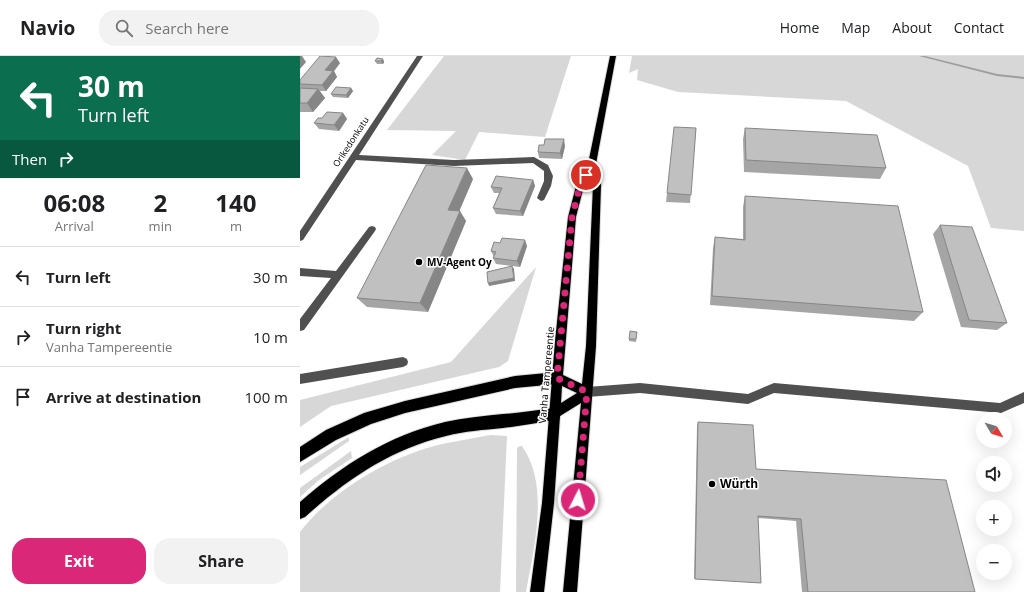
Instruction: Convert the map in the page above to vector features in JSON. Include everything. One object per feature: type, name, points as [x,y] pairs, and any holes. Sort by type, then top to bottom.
[{"type":"highway","points":[[300,455],[331,435],[369,418],[405,407],[516,382],[557,378]]},
{"type":"highway","points":[[300,512],[325,488],[354,468],[372,457],[413,438],[470,424],[554,414]]},
{"type":"main road","name":"Vanha Tampereentie","points":[[537,592],[548,503],[557,378],[572,217],[580,186],[592,164],[613,56]]},
{"type":"main road","name":"Vanha Tampereentie","points":[[570,592],[591,346],[597,185],[592,164]]},
{"type":"main road","points":[[557,378],[587,392]]},
{"type":"main road","points":[[554,414],[587,392]]},
{"type":"street","name":"Orikedonkatu","points":[[300,238],[420,56]]},
{"type":"street","points":[[354,157],[415,157],[454,163],[534,160],[545,166],[548,174],[547,189],[541,198]]},
{"type":"street","points":[[300,327],[372,229]]},
{"type":"street","points":[[300,272],[339,275]]},
{"type":"street","points":[[300,379],[403,362]]},
{"type":"street","points":[[587,392],[640,388],[748,399],[774,388],[1001,408],[1024,397]]},
{"type":"shaded area","points":[[444,56],[571,56],[545,137],[479,132],[465,160],[432,155],[456,131],[387,130]]},
{"type":"shaded area","points":[[632,56],[1024,56],[1024,231],[991,228],[968,166],[846,101],[678,92],[637,80],[638,69],[629,73]]},
{"type":"shaded area","points":[[536,267],[508,361],[499,367],[331,406],[300,427],[300,400],[451,362]]},
{"type":"shaded area","points":[[490,435],[507,436],[500,592],[300,592],[300,532],[329,502],[364,477],[403,457],[442,444]]},
{"type":"shaded area","points":[[349,437],[349,441],[300,475],[300,467]]},
{"type":"shaded area","points":[[522,446],[531,462],[536,479],[538,498],[536,537],[526,592],[516,592],[517,448]]},
{"type":"shaded area","points":[[351,451],[352,458],[319,480],[300,497],[300,488]]},
{"type":"building","points":[[320,56],[336,57],[325,70],[333,71],[322,85],[300,84],[300,80]]},
{"type":"building","points":[[377,58],[383,59],[381,61],[375,61]]},
{"type":"building","points":[[336,87],[351,88],[346,95],[331,94]]},
{"type":"building","points":[[300,88],[318,89],[307,103],[300,103]]},
{"type":"building","points":[[327,112],[343,113],[334,125],[314,123],[318,118],[322,118]]},
{"type":"building","points":[[674,127],[696,128],[691,195],[667,193]]},
{"type":"building","points":[[745,128],[877,135],[886,168],[746,160]]},
{"type":"building","points":[[545,139],[564,139],[560,153],[538,152],[539,145],[544,145]]},
{"type":"building","points":[[426,165],[467,168],[448,210],[460,211],[420,303],[357,298]]},
{"type":"building","points":[[496,176],[533,180],[520,211],[493,208],[502,188],[491,187]]},
{"type":"building","points":[[745,196],[898,206],[923,312],[712,296],[715,237],[745,240]]},
{"type":"building","points":[[940,225],[972,227],[1007,323],[969,320]]},
{"type":"building","points":[[502,238],[525,240],[517,261],[493,258],[496,252],[491,251],[494,242],[500,243]]},
{"type":"building","points":[[512,266],[514,278],[488,283],[487,272]]},
{"type":"building","points":[[630,331],[637,332],[636,339],[629,339]]},
{"type":"building","points":[[698,422],[753,425],[756,469],[946,480],[975,592],[808,592],[801,519],[758,516],[761,583],[695,579]]},
{"type":"waterway","points":[[921,56],[997,75],[1024,78]]},
{"type":"place","name":"MV-Agent Oy","points":[[419,262]]},
{"type":"place","name":"Würth","points":[[712,484]]},
{"type":"route","points":[[578,500],[587,392],[557,378],[572,217],[580,186],[586,175]]}]
